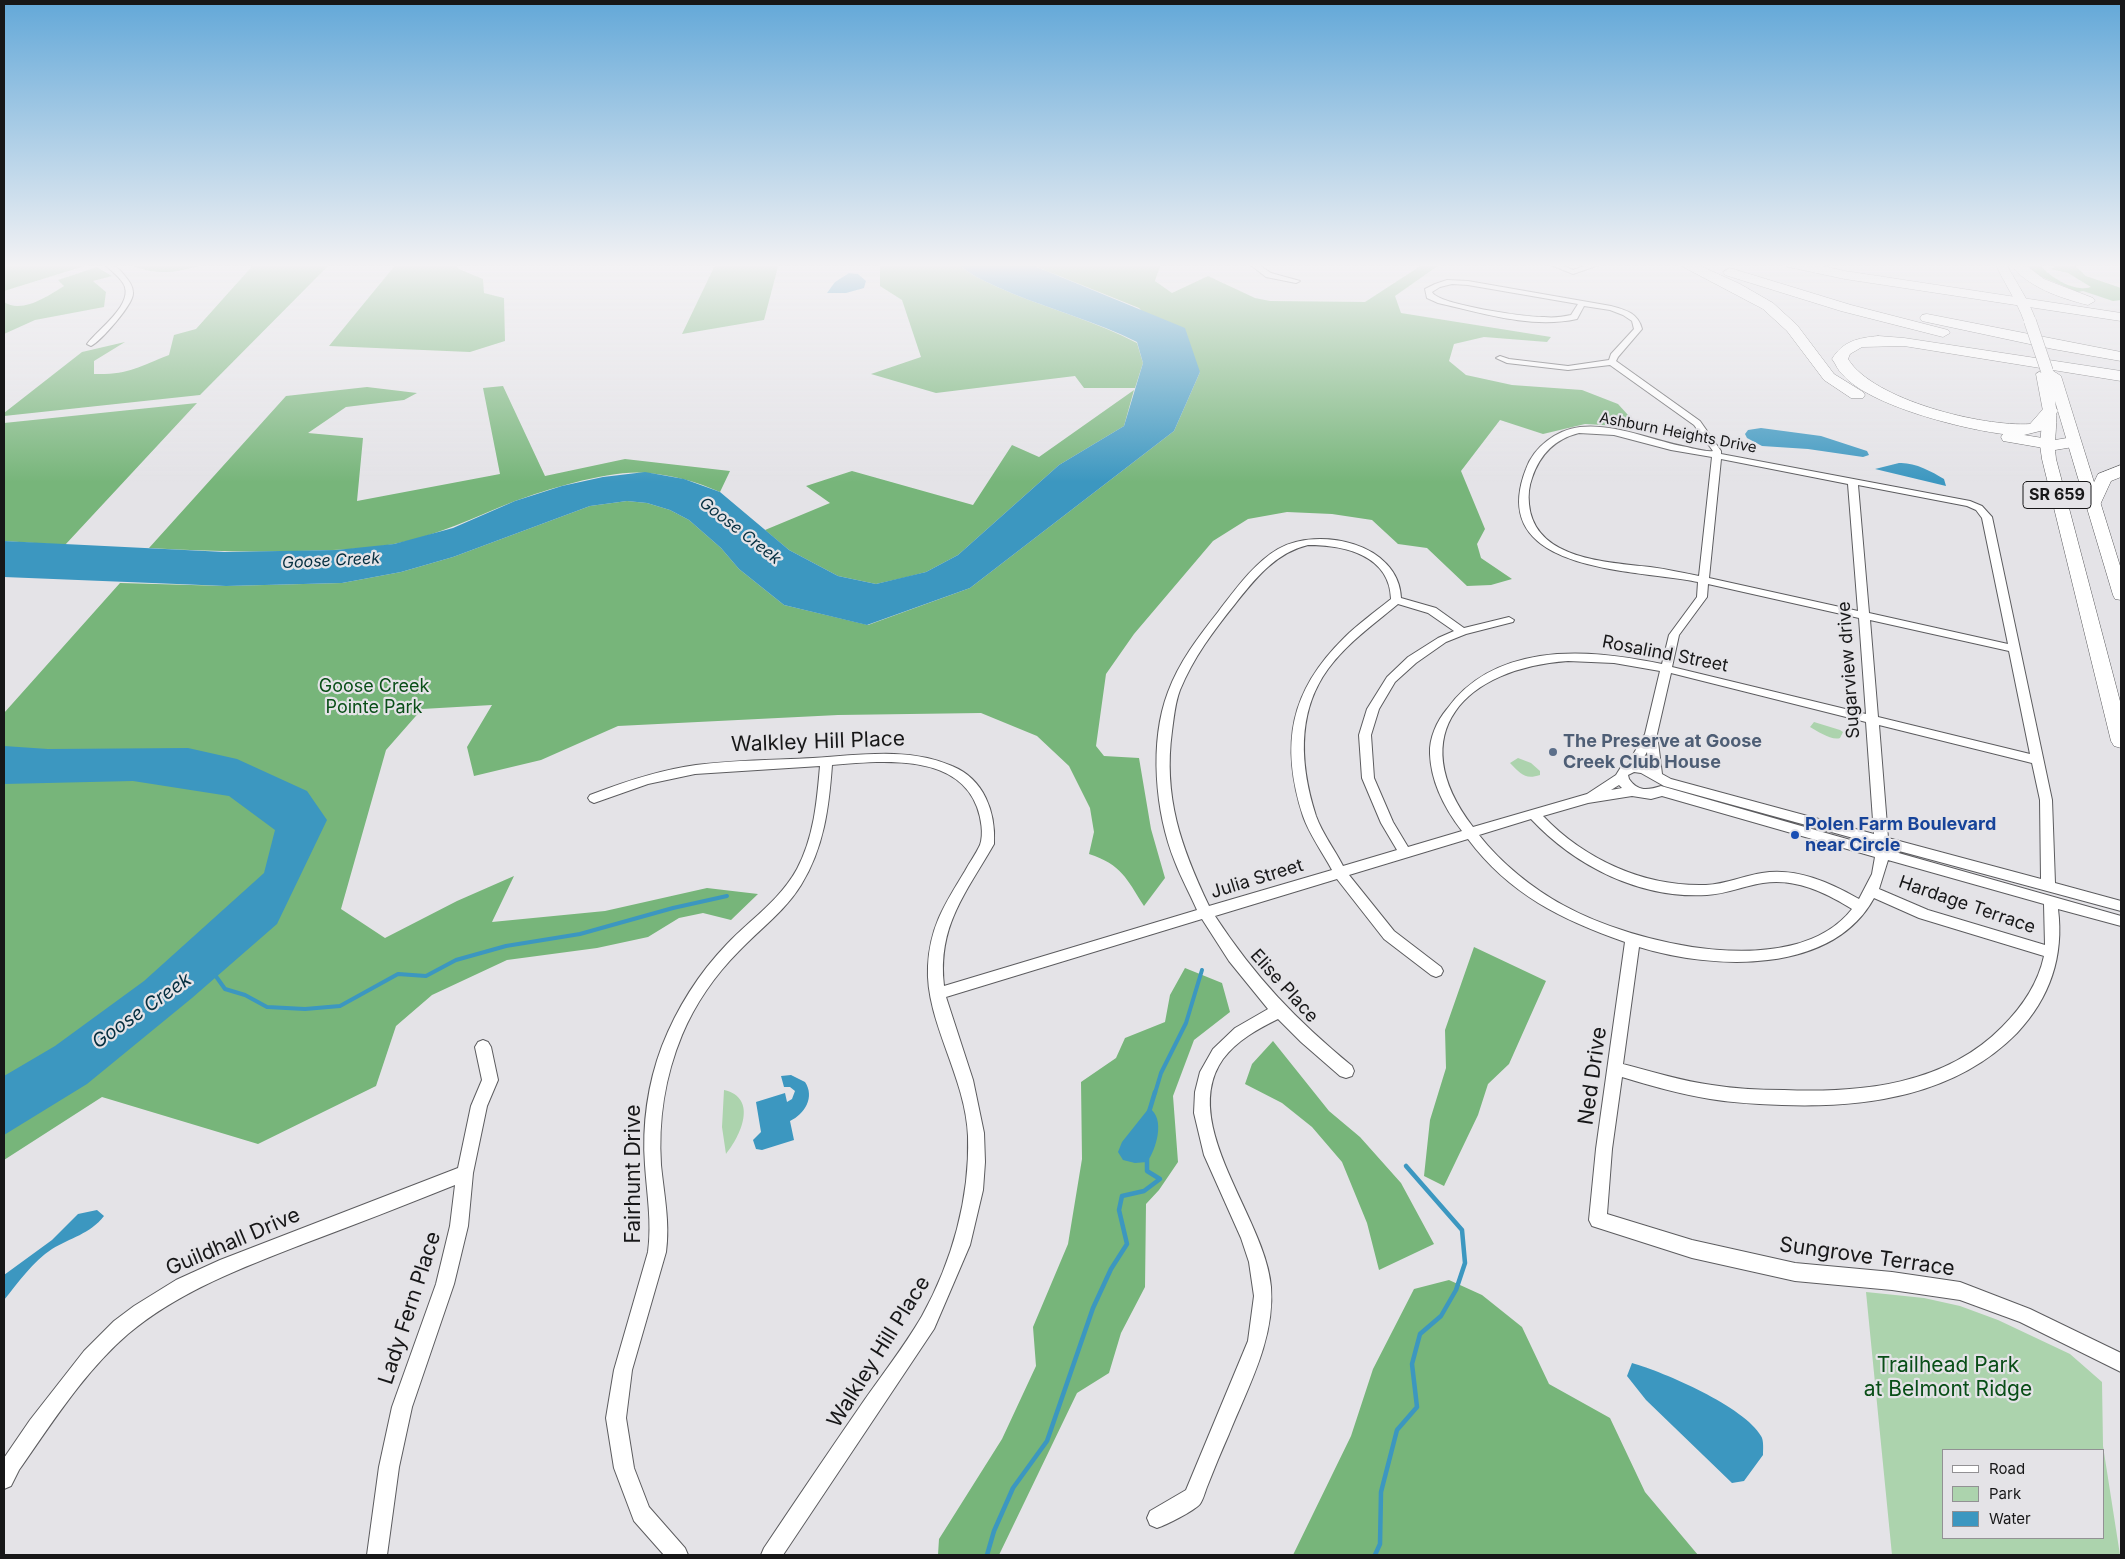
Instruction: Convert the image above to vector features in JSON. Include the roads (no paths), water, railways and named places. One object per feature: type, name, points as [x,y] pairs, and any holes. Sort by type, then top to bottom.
[{"type":"highway","points":[[1798,336],[1829,377],[1858,396],[1898,412],[1926,420],[2047,445],[2061,445],[2072,442]]},
{"type":"highway","points":[[1953,336],[2006,348],[2121,369]]},
{"type":"highway","points":[[2009,336],[2121,357]]},
{"type":"highway","points":[[2050,411],[2038,427],[2024,430],[2002,429],[1934,414],[1888,398],[1865,386],[1846,372],[1840,359],[1846,350],[1863,343],[1904,342],[2121,376]]},
{"type":"highway","points":[[2093,503],[2100,482],[2109,475],[2121,470]]},
{"type":"main road","name":"SR 659","points":[[2035,336],[2046,371],[2054,376],[2072,442],[2121,595]]},
{"type":"main road","name":"SR 659","points":[[2046,371],[2043,374],[2050,411],[2047,445],[2053,482],[2121,741]]},
{"type":"street","points":[[92,344],[99,336]]},
{"type":"street","points":[[1612,362],[1614,356],[1632,336]]},
{"type":"street","points":[[1500,358],[1508,362],[1568,368],[1612,362],[1697,423],[1717,451],[1702,597],[1674,635],[1651,734],[1659,782]]},
{"type":"street","name":"Ashburn Heights Drive","points":[[1616,1069],[1705,1091],[1741,1095],[1827,1098],[1883,1093],[1954,1071],[1983,1055],[2006,1036],[2039,991],[2049,973],[2055,930],[2049,893],[2048,820],[2014,649],[1984,512],[1970,504],[1716,456],[1653,443],[1622,434],[1579,430],[1563,434],[1549,442],[1536,457],[1526,479],[1524,504],[1528,521],[1539,538],[1570,556],[1599,564],[1643,568],[1704,580],[2014,649]]},
{"type":"street","name":"Sugarview drive","points":[[1853,483],[1881,848]]},
{"type":"street","name":"Elise Place","points":[[1346,1071],[1312,1045],[1278,1011],[1234,958],[1207,914],[1182,862],[1171,832],[1162,744],[1170,703],[1188,664],[1236,596],[1265,562],[1283,548],[1307,543],[1333,543],[1355,548],[1377,559],[1388,571],[1398,587],[1396,600]]},
{"type":"street","points":[[1436,971],[1389,935],[1340,874],[1310,817],[1300,773],[1297,733],[1306,697],[1324,667],[1348,640],[1396,600],[1423,605],[1436,611],[1462,632]]},
{"type":"street","points":[[1406,854],[1388,823],[1368,778],[1365,735],[1373,709],[1391,680],[1412,660],[1442,640],[1462,632],[1509,620]]},
{"type":"street","name":"Rosalind Street","points":[[1881,848],[1881,865],[1871,891],[1862,908],[1835,935],[1784,952],[1758,954],[1694,954],[1633,939],[1558,909],[1526,888],[1470,834],[1442,789],[1436,768],[1438,736],[1451,708],[1477,682],[1493,672],[1549,658],[1596,658],[1666,669],[2037,760]]},
{"type":"street","name":"Julia Street","points":[[1588,798],[1621,778],[1622,773],[1632,768],[1651,734]]},
{"type":"street","name":"Walkley Hill Place","points":[[594,798],[624,787],[682,772],[725,767],[897,758],[932,764],[949,770],[963,778],[982,801],[989,820],[987,844],[955,898],[939,932],[934,969],[936,994],[967,1083],[975,1122],[975,1183],[965,1234],[948,1285],[928,1323],[771,1555]]},
{"type":"street","name":"Fairhunt Drive","points":[[678,1555],[641,1514],[624,1468],[616,1418],[623,1370],[657,1252],[660,1233],[660,1212],[653,1167],[652,1128],[658,1087],[670,1047],[681,1022],[705,982],[733,948],[778,905],[802,873],[820,826],[826,762]]},
{"type":"street","points":[[1632,768],[1640,768],[1659,782],[1881,848],[2049,893],[2121,906]]},
{"type":"street","points":[[1621,778],[1624,785],[1632,791]]},
{"type":"street","name":"Julia Street","points":[[936,994],[1588,798],[1632,791],[1648,796],[1659,782]]},
{"type":"street","points":[[1534,814],[1547,829],[1581,855],[1618,874],[1662,887],[1706,890],[1730,887],[1762,878],[1789,879],[1832,890],[1862,908]]},
{"type":"street","name":"Hardage Terrace","points":[[1871,891],[1924,914],[2052,953]]},
{"type":"street","points":[[2049,893],[2121,922]]},
{"type":"street","name":"Ned Drive","points":[[1598,1220],[1604,1149],[1633,939]]},
{"type":"street","points":[[1157,1518],[1194,1497],[1254,1350],[1263,1319],[1263,1283],[1255,1250],[1211,1156],[1204,1132],[1201,1109],[1204,1087],[1210,1067],[1220,1051],[1234,1036],[1278,1011]]},
{"type":"street","name":"Lady Fern Place","points":[[377,1555],[389,1468],[402,1407],[445,1284],[459,1226],[465,1173],[479,1106],[490,1080],[483,1047]]},
{"type":"street","name":"Guildhall Drive","points":[[4,1479],[12,1463],[77,1374],[120,1328],[168,1294],[216,1270],[465,1173]]},
{"type":"street","name":"Sungrove Terrace","points":[[1598,1220],[1692,1249],[1795,1272],[1892,1281],[1960,1291],[2024,1315],[2121,1363]]},
{"type":"water","name":"Goose Creek","points":[[1123,336],[1188,336],[1200,372],[1174,431],[970,588],[867,625],[784,605],[739,569],[721,548],[689,520],[670,510],[647,503],[627,501],[590,506],[453,557],[401,572],[342,583],[226,586],[4,577],[4,541],[225,552],[336,550],[394,544],[453,528],[515,501],[562,486],[603,477],[645,472],[684,479],[720,492],[789,550],[838,576],[876,584],[926,572],[958,555],[1059,465],[1124,426],[1143,363],[1137,342]]},
{"type":"water","points":[[1761,428],[1821,436],[1867,451],[1869,455],[1863,457],[1808,449],[1762,446],[1747,438],[1745,434],[1748,430]]},
{"type":"water","points":[[1899,463],[1911,464],[1928,470],[1944,479],[1946,486],[1875,469]]},
{"type":"water","name":"Goose Creek","points":[[4,746],[48,749],[188,748],[237,759],[307,791],[327,820],[277,924],[192,998],[87,1084],[4,1135],[4,1076],[55,1046],[144,981],[264,873],[275,830],[229,796],[133,781],[4,784]]},
{"type":"water","points":[[791,1075],[805,1082],[809,1093],[809,1099],[804,1110],[790,1121],[794,1140],[762,1150],[756,1149],[753,1140],[761,1132],[756,1102],[785,1093],[787,1102],[792,1099],[795,1091],[790,1087],[784,1087],[781,1076]]},
{"type":"water","points":[[1149,1108],[1157,1119],[1158,1126],[1154,1150],[1147,1162],[1135,1163],[1123,1160],[1118,1152],[1122,1142]]},
{"type":"water","points":[[97,1210],[104,1216],[98,1222],[86,1231],[45,1254],[26,1273],[4,1300],[4,1275],[52,1240],[78,1214]]},
{"type":"water","points":[[1632,1363],[1683,1382],[1722,1403],[1752,1425],[1762,1438],[1763,1455],[1744,1481],[1732,1483],[1646,1400],[1627,1376]]},
{"type":"waterway","points":[[215,975],[225,989],[245,995],[267,1007],[305,1009],[340,1006],[398,974],[426,976],[456,960],[506,946],[580,934],[673,908],[727,896]]},
{"type":"waterway","points":[[1155,1093],[1161,1073],[1186,1023],[1202,970]]},
{"type":"waterway","points":[[1149,1112],[1155,1092]]},
{"type":"waterway","points":[[987,1555],[994,1531],[1013,1488],[1047,1441],[1093,1308],[1111,1269],[1127,1244],[1119,1210],[1122,1196],[1144,1191],[1160,1179],[1147,1171],[1147,1158]]},
{"type":"waterway","points":[[1375,1555],[1380,1544],[1381,1492],[1397,1430],[1417,1407],[1412,1364],[1420,1334],[1441,1316],[1456,1290],[1465,1263],[1462,1230],[1406,1166]]},
{"type":"place","name":"The Preserve at Goose Creek Club House","points":[[1553,752]]},
{"type":"place","name":"Polen Farm Boulevard near Circle","points":[[1795,835]]},
{"type":"park label","name":"Goose Creek Pointe Park","points":[[374,698]]},
{"type":"park label","name":"Trailhead Park at Belmont Ridge","points":[[1948,1378]]}]
